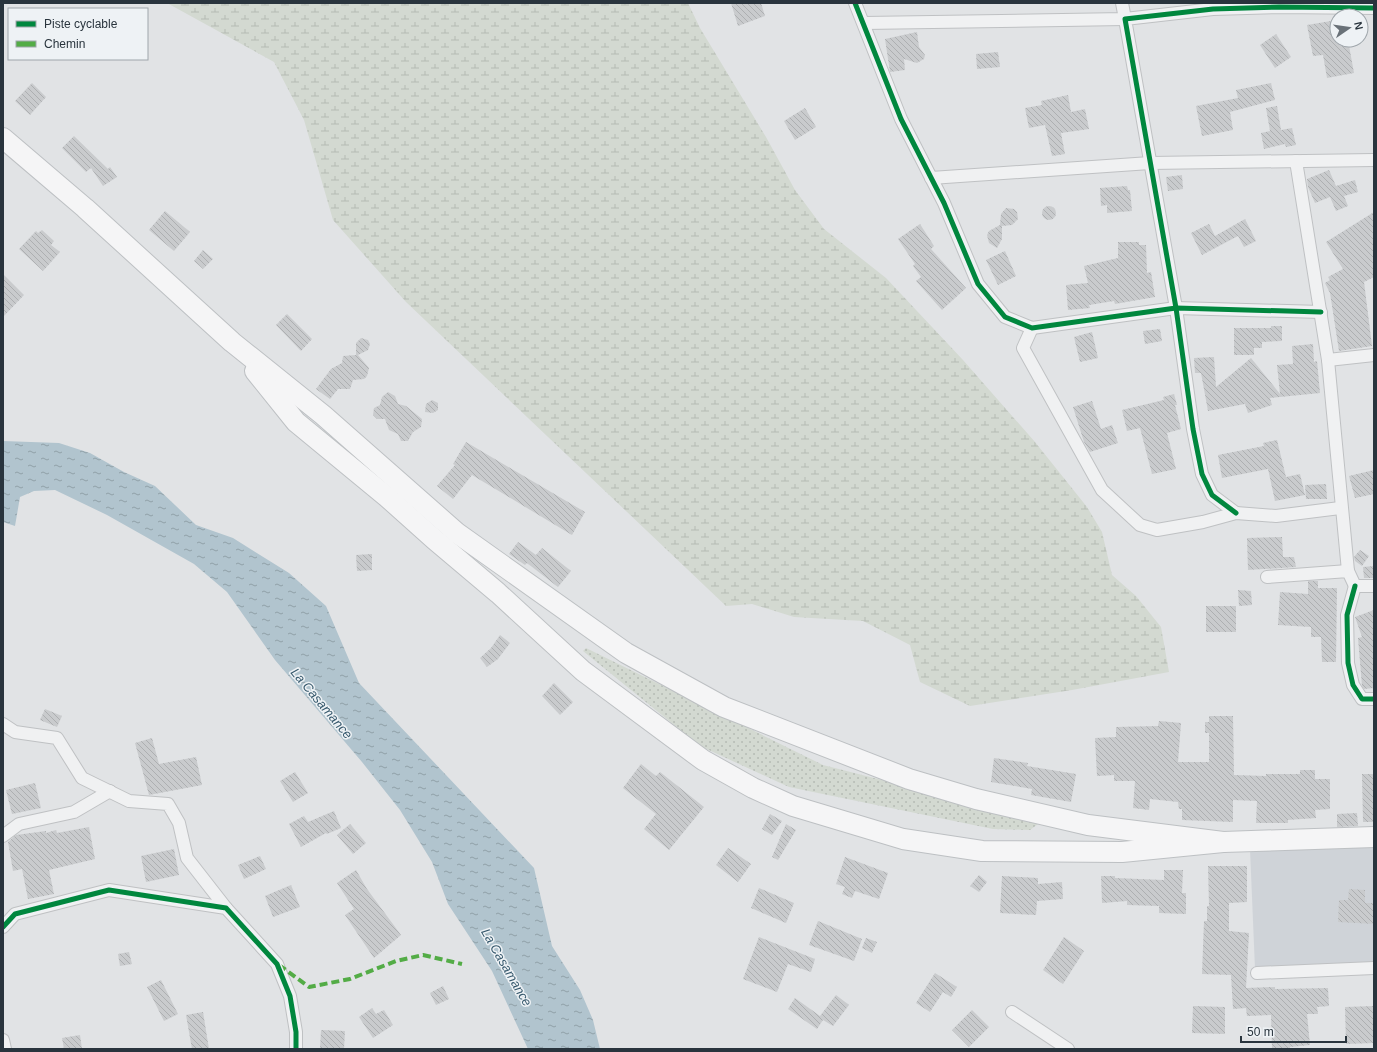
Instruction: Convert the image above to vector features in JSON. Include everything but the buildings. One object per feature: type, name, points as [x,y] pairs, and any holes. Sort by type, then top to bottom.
[{"type":"main road","points":[[3,138],[84,208],[232,342],[323,415],[457,533],[626,653],[724,706],[909,779],[976,799],[1088,825],[1222,842]]},
{"type":"main road","points":[[232,342],[296,422],[387,497],[498,593],[584,671],[703,760],[754,788],[793,806],[903,839],[982,851],[1122,852],[1222,842],[1374,837]]},
{"type":"street","points":[[855,3],[901,119],[944,203],[978,284],[1005,317],[1032,328],[1176,308],[1321,312]]},
{"type":"street","points":[[1122,3],[1176,308],[1193,429],[1202,474],[1212,495],[1236,513]]},
{"type":"street","points":[[864,23],[1125,19],[1213,9],[1279,7],[1374,8]]},
{"type":"street","points":[[931,178],[1150,163],[1374,160]]},
{"type":"street","points":[[1296,162],[1328,360],[1340,508],[1348,571],[1355,586],[1348,615],[1348,663],[1353,685],[1362,699],[1374,699]]},
{"type":"street","points":[[1032,328],[1023,348],[1102,490],[1124,512],[1140,525],[1157,530],[1203,522],[1236,513],[1276,516],[1340,508]]},
{"type":"street","points":[[1328,360],[1374,355]]},
{"type":"street","points":[[1267,577],[1348,571]]},
{"type":"street","points":[[1355,586],[1374,586]]},
{"type":"street","points":[[3,724],[15,732],[57,738],[82,778],[129,801],[168,804],[179,823],[187,858],[226,908],[277,964],[290,996],[296,1032],[296,1049]]},
{"type":"street","points":[[3,836],[19,824],[74,812],[110,791]]},
{"type":"street","points":[[3,927],[15,914],[109,890],[226,908]]},
{"type":"street","points":[[1257,972],[1374,968]]},
{"type":"street","points":[[1012,1012],[1068,1049]]},
{"type":"street","points":[[3,1040],[5,1049]]},
{"type":"shaded area","points":[[1374,844],[1374,963],[1255,969],[1250,849]]},
{"type":"green space","points":[[167,3],[688,3],[700,28],[766,137],[795,190],[824,229],[886,278],[963,360],[1035,442],[1087,507],[1102,532],[1112,575],[1136,596],[1161,627],[1169,672],[1072,690],[970,706],[920,682],[910,645],[863,621],[794,617],[752,604],[726,606],[406,302],[333,220],[304,120],[274,62]]},
{"type":"green space","points":[[586,648],[823,765],[1042,821],[1030,830],[993,829],[789,787],[700,746],[583,651]]},
{"type":"water","name":"La Casamance","points":[[3,441],[59,443],[90,453],[124,472],[155,486],[196,525],[233,538],[289,573],[326,606],[359,683],[534,868],[552,946],[580,990],[593,1020],[600,1049],[528,1049],[492,971],[448,904],[432,862],[400,810],[362,762],[275,660],[227,592],[194,564],[107,515],[55,490],[34,491],[20,497],[15,526],[3,522]]},
{"type":"marked path","points":[[279,965],[309,987],[350,979],[396,961],[423,955],[462,964]]},
{"type":"cycle path","points":[[855,3],[901,119],[944,203],[978,284],[1005,317],[1032,328],[1176,308],[1321,312]]},
{"type":"cycle path","points":[[1236,513],[1212,495],[1202,474],[1193,429],[1176,308],[1125,19],[1213,9],[1279,7],[1374,8]]},
{"type":"cycle path","points":[[1355,586],[1347,615],[1348,663],[1353,685],[1362,699],[1374,699]]},
{"type":"cycle path","points":[[3,927],[15,914],[109,890],[226,908],[277,964],[290,996],[296,1032],[296,1049]]}]
